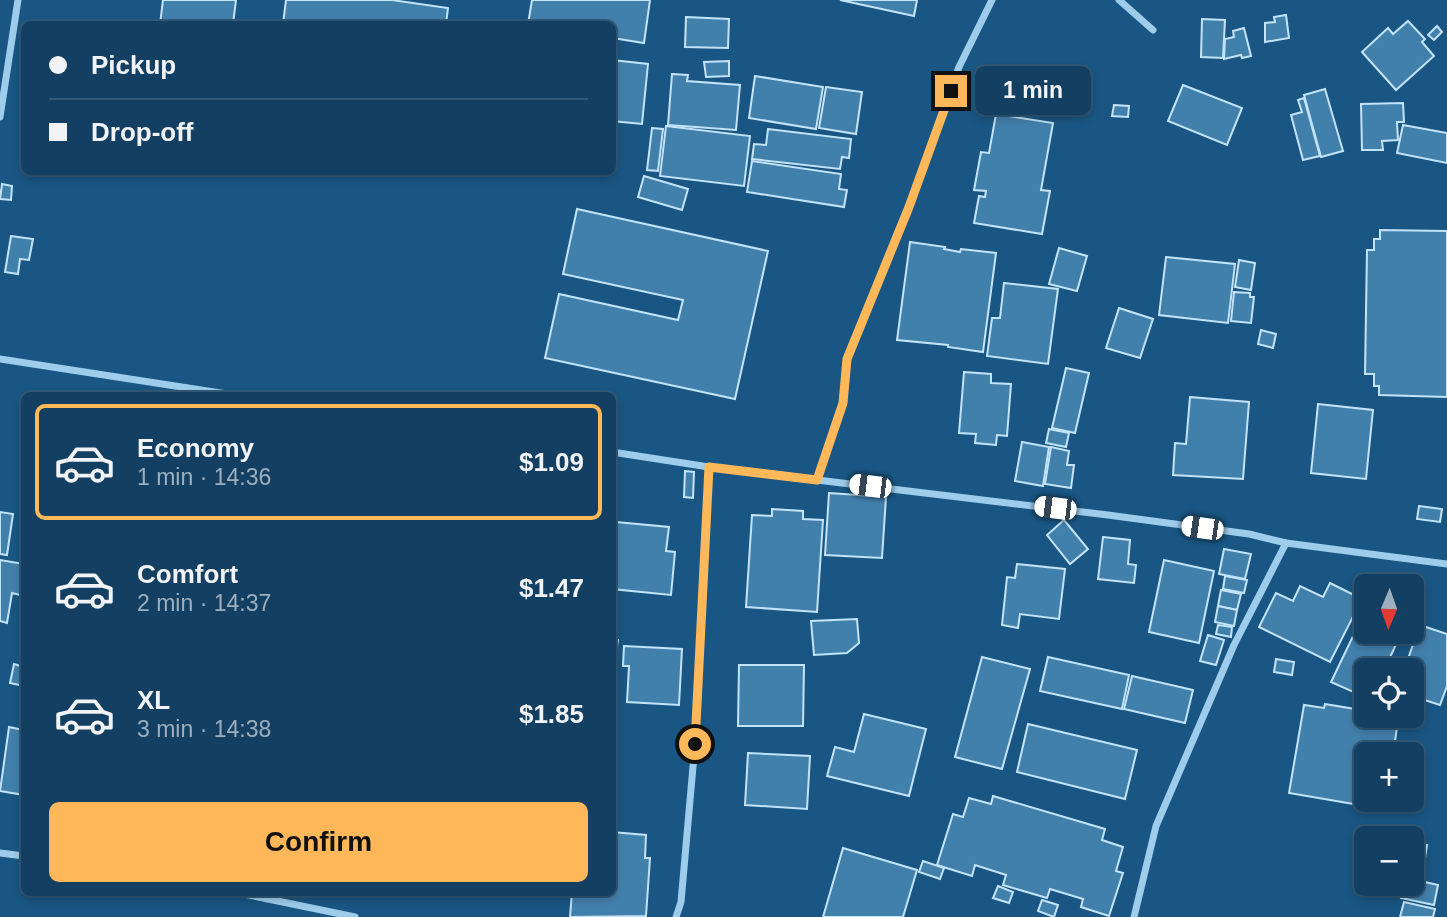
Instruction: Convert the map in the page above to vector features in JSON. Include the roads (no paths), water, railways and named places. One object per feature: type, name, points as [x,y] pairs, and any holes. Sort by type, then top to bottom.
[{"type":"street","points":[[0,117],[18,0]]},
{"type":"street","points":[[817,480],[843,403],[847,359],[909,207],[959,67],[992,0]]},
{"type":"street","points":[[1119,0],[1153,30]]},
{"type":"street","points":[[0,359],[214,392]]},
{"type":"street","points":[[616,453],[709,467],[1108,514],[1249,534],[1286,543],[1447,564]]},
{"type":"street","points":[[676,917],[681,902],[695,744],[709,467]]},
{"type":"street","points":[[1134,917],[1156,826],[1234,645],[1286,543]]},
{"type":"street","points":[[0,853],[21,856]]},
{"type":"street","points":[[253,896],[355,917]]}]
